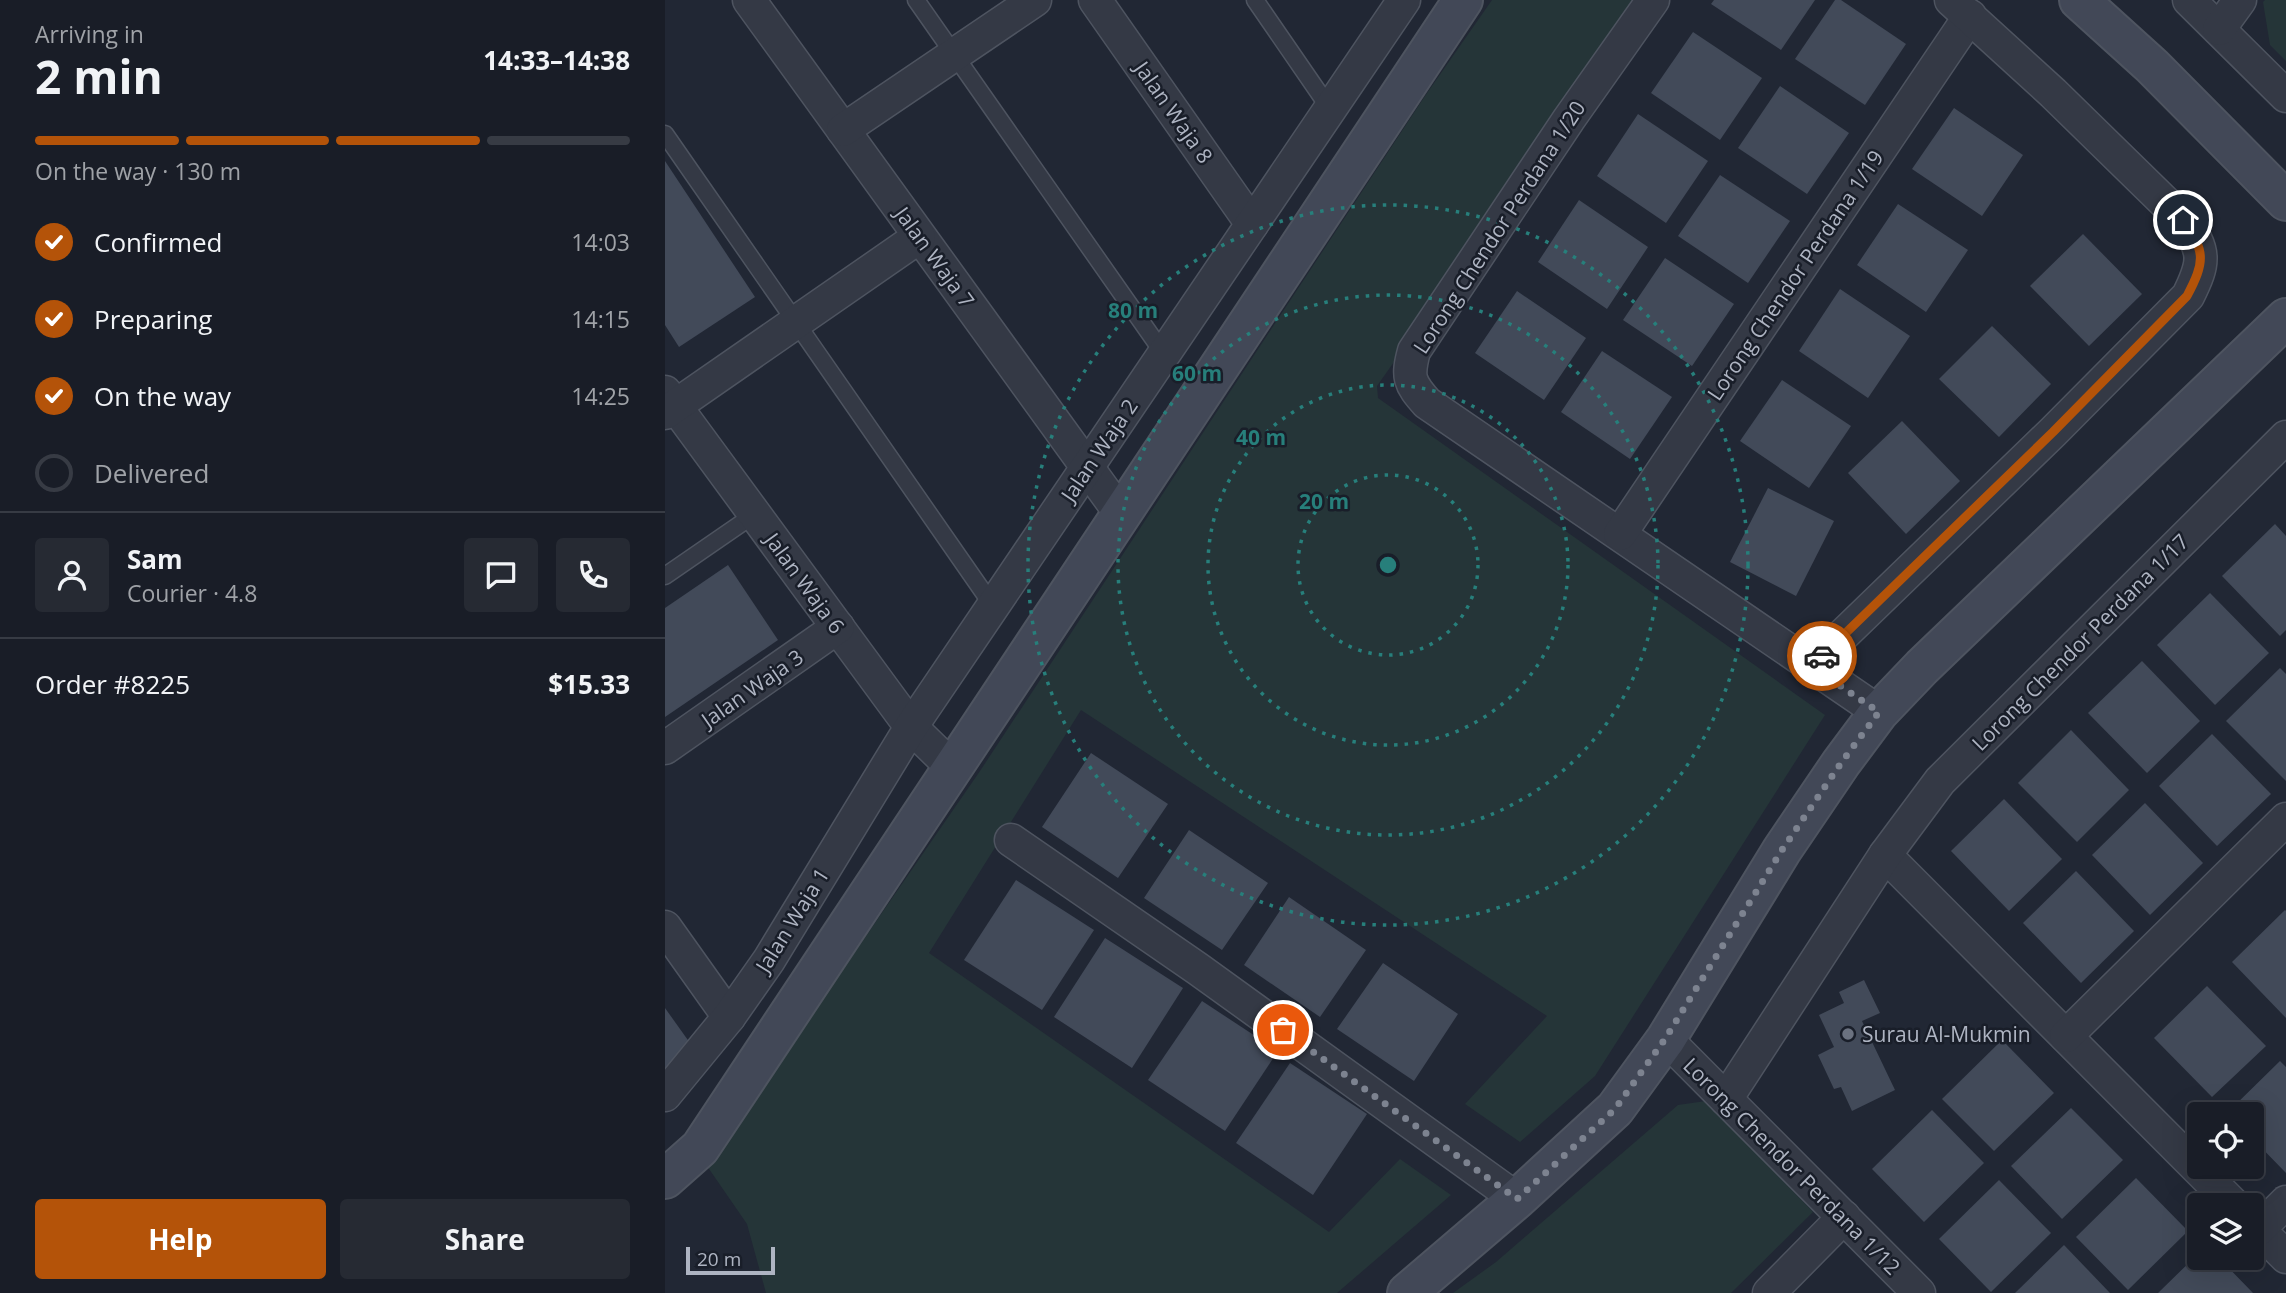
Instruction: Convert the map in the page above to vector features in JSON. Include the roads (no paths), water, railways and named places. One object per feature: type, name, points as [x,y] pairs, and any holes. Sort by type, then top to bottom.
[{"type":"street","name":"Jalan Waja 7","points":[[749,0],[1121,514]]},
{"type":"street","points":[[843,130],[1035,0]]},
{"type":"street","name":"Jalan Waja 8","points":[[1095,0],[1252,223]]},
{"type":"street","name":"Jalan Waja 2","points":[[911,727],[1405,0]]},
{"type":"street","name":"Lorong Chendor Perdana 1/20","points":[[1653,0],[1569,119],[1414,351],[1409,370],[1413,387],[1427,403],[1879,712]]},
{"type":"street","points":[[2079,0],[2153,66],[2286,201]]},
{"type":"street","points":[[2189,0],[2286,96]]},
{"type":"street","points":[[2219,29],[2240,0]]},
{"type":"street","points":[[665,1179],[700,1148],[1121,514],[1453,5]]},
{"type":"street","points":[[1811,666],[2053,432],[2187,296],[2199,275],[2198,240],[2183,220],[1961,8]]},
{"type":"street","name":"Lorong Chendor Perdana 1/19","points":[[1620,534],[1961,8]]},
{"type":"street","points":[[668,404],[796,322],[919,237]]},
{"type":"street","points":[[1407,1293],[1517,1199],[1615,1109],[1665,1039],[1782,850],[1879,712],[1922,667],[2286,318]]},
{"type":"street","name":"Jalan Waja 6","points":[[668,404],[755,514],[911,727],[953,768]]},
{"type":"street","name":"Lorong Chendor Perdana 1/17","points":[[1726,1099],[1885,855],[1940,781],[2286,438]]},
{"type":"street","name":"Jalan Waja 3","points":[[665,748],[838,627]]},
{"type":"street","name":"Jalan Waja 1","points":[[665,1095],[729,1017],[769,960],[911,727]]},
{"type":"street","points":[[2066,1036],[2286,819]]},
{"type":"street","points":[[1011,840],[1198,968],[1517,1199]]},
{"type":"street","points":[[1885,855],[2222,1193]]},
{"type":"street","points":[[665,927],[729,1017]]},
{"type":"street","name":"Lorong Chendor Perdana 1/12","points":[[1665,1039],[1919,1293]]},
{"type":"street","points":[[2264,1219],[2286,1202]]},
{"type":"street","points":[[1769,1293],[1844,1217]]},
{"type":"street","points":[[2264,1235],[2286,1257]]},
{"type":"lane","points":[[916,0],[1164,354]]},
{"type":"lane","points":[[1255,0],[1330,109]]},
{"type":"lane","points":[[665,134],[993,606]]},
{"type":"lane","points":[[665,576],[755,514]]},
{"type":"place","name":"Surau Al-Mukmin","points":[[1848,1034]]}]
